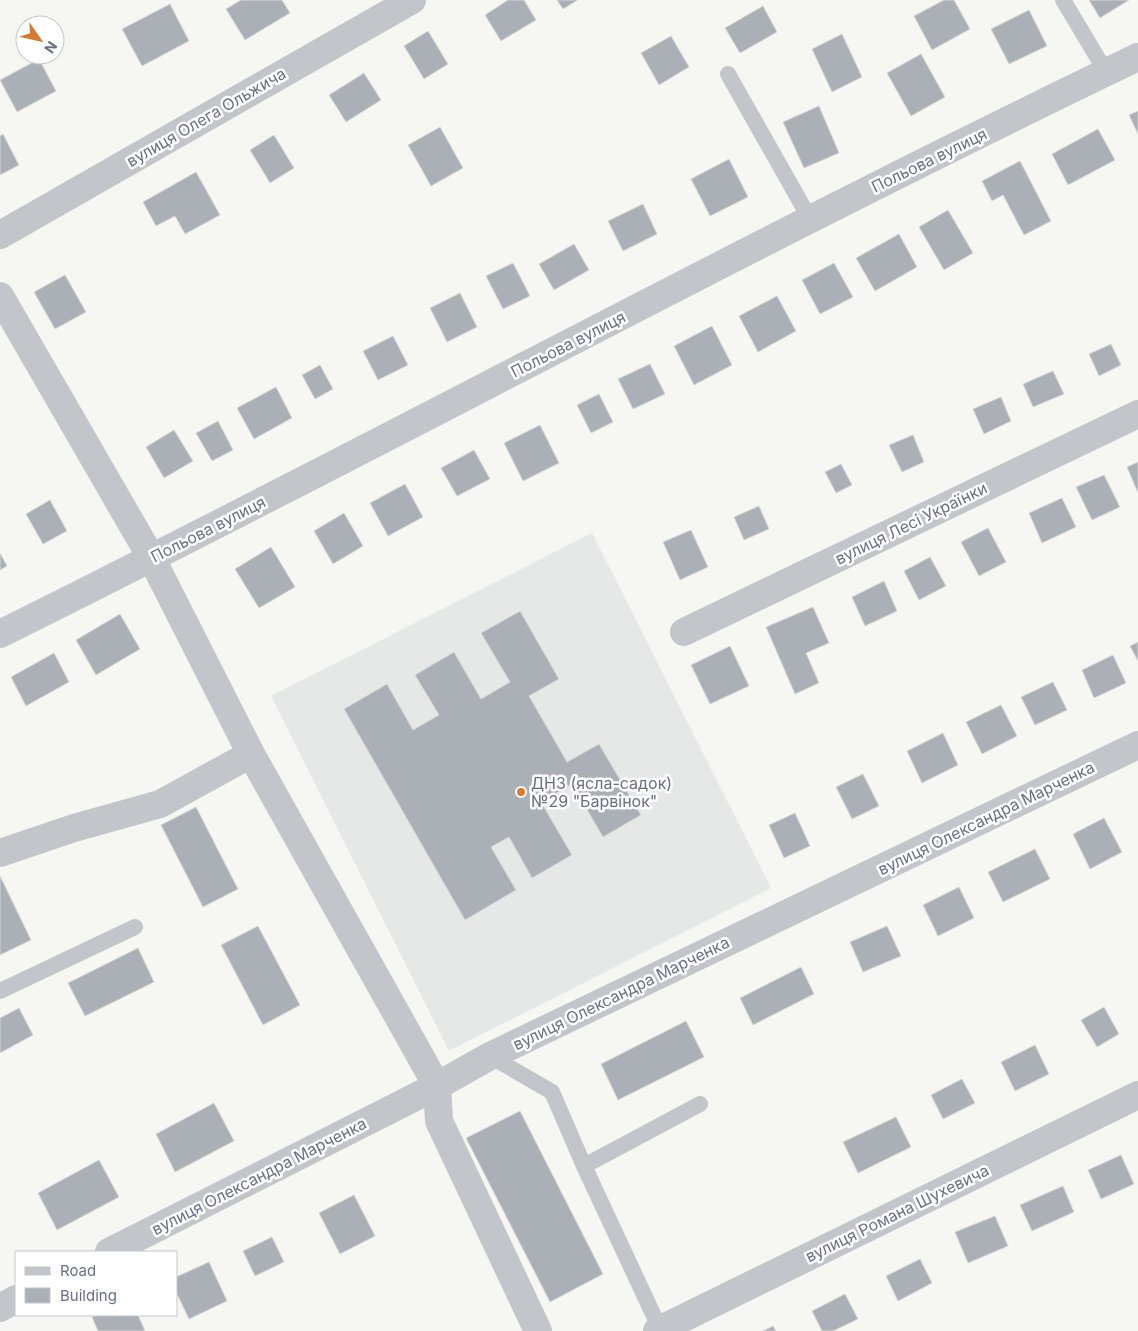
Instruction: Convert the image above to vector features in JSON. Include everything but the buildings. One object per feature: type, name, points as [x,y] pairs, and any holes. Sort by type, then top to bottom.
[{"type":"street","name":"вулиця Олега Ольжича","points":[[0,235],[412,0]]},
{"type":"street","name":"Польова вулиця","points":[[0,634],[152,559],[810,219],[1138,56]]},
{"type":"street","points":[[0,296],[152,559],[251,754],[437,1086],[438,1122],[538,1331]]},
{"type":"street","name":"вулиця Лесі Українки","points":[[684,632],[1138,414]]},
{"type":"street","name":"вулиця Олександра Марченка","points":[[111,1251],[437,1086],[490,1056],[1138,745]]},
{"type":"street","points":[[0,853],[74,828],[160,804],[251,754]]},
{"type":"street","name":"вулиця Романа Шухевича","points":[[658,1330],[1138,1095]]},
{"type":"street","points":[[0,1308],[15,1300]]},
{"type":"lane","points":[[1063,0],[1106,72]]},
{"type":"lane","points":[[728,74],[810,219]]},
{"type":"lane","points":[[0,991],[135,927]]},
{"type":"lane","points":[[490,1056],[552,1092],[658,1330]]},
{"type":"lane","points":[[584,1166],[700,1104]]},
{"type":"shaded area","name":"ДНЗ (ясла-садок) №29 \"Барвінок\"","points":[[592,533],[771,888],[449,1051],[271,696]]},
{"type":"place","name":"ДНЗ (ясла-садок) №29 \"Барвінок\"","points":[[521,792]]}]
